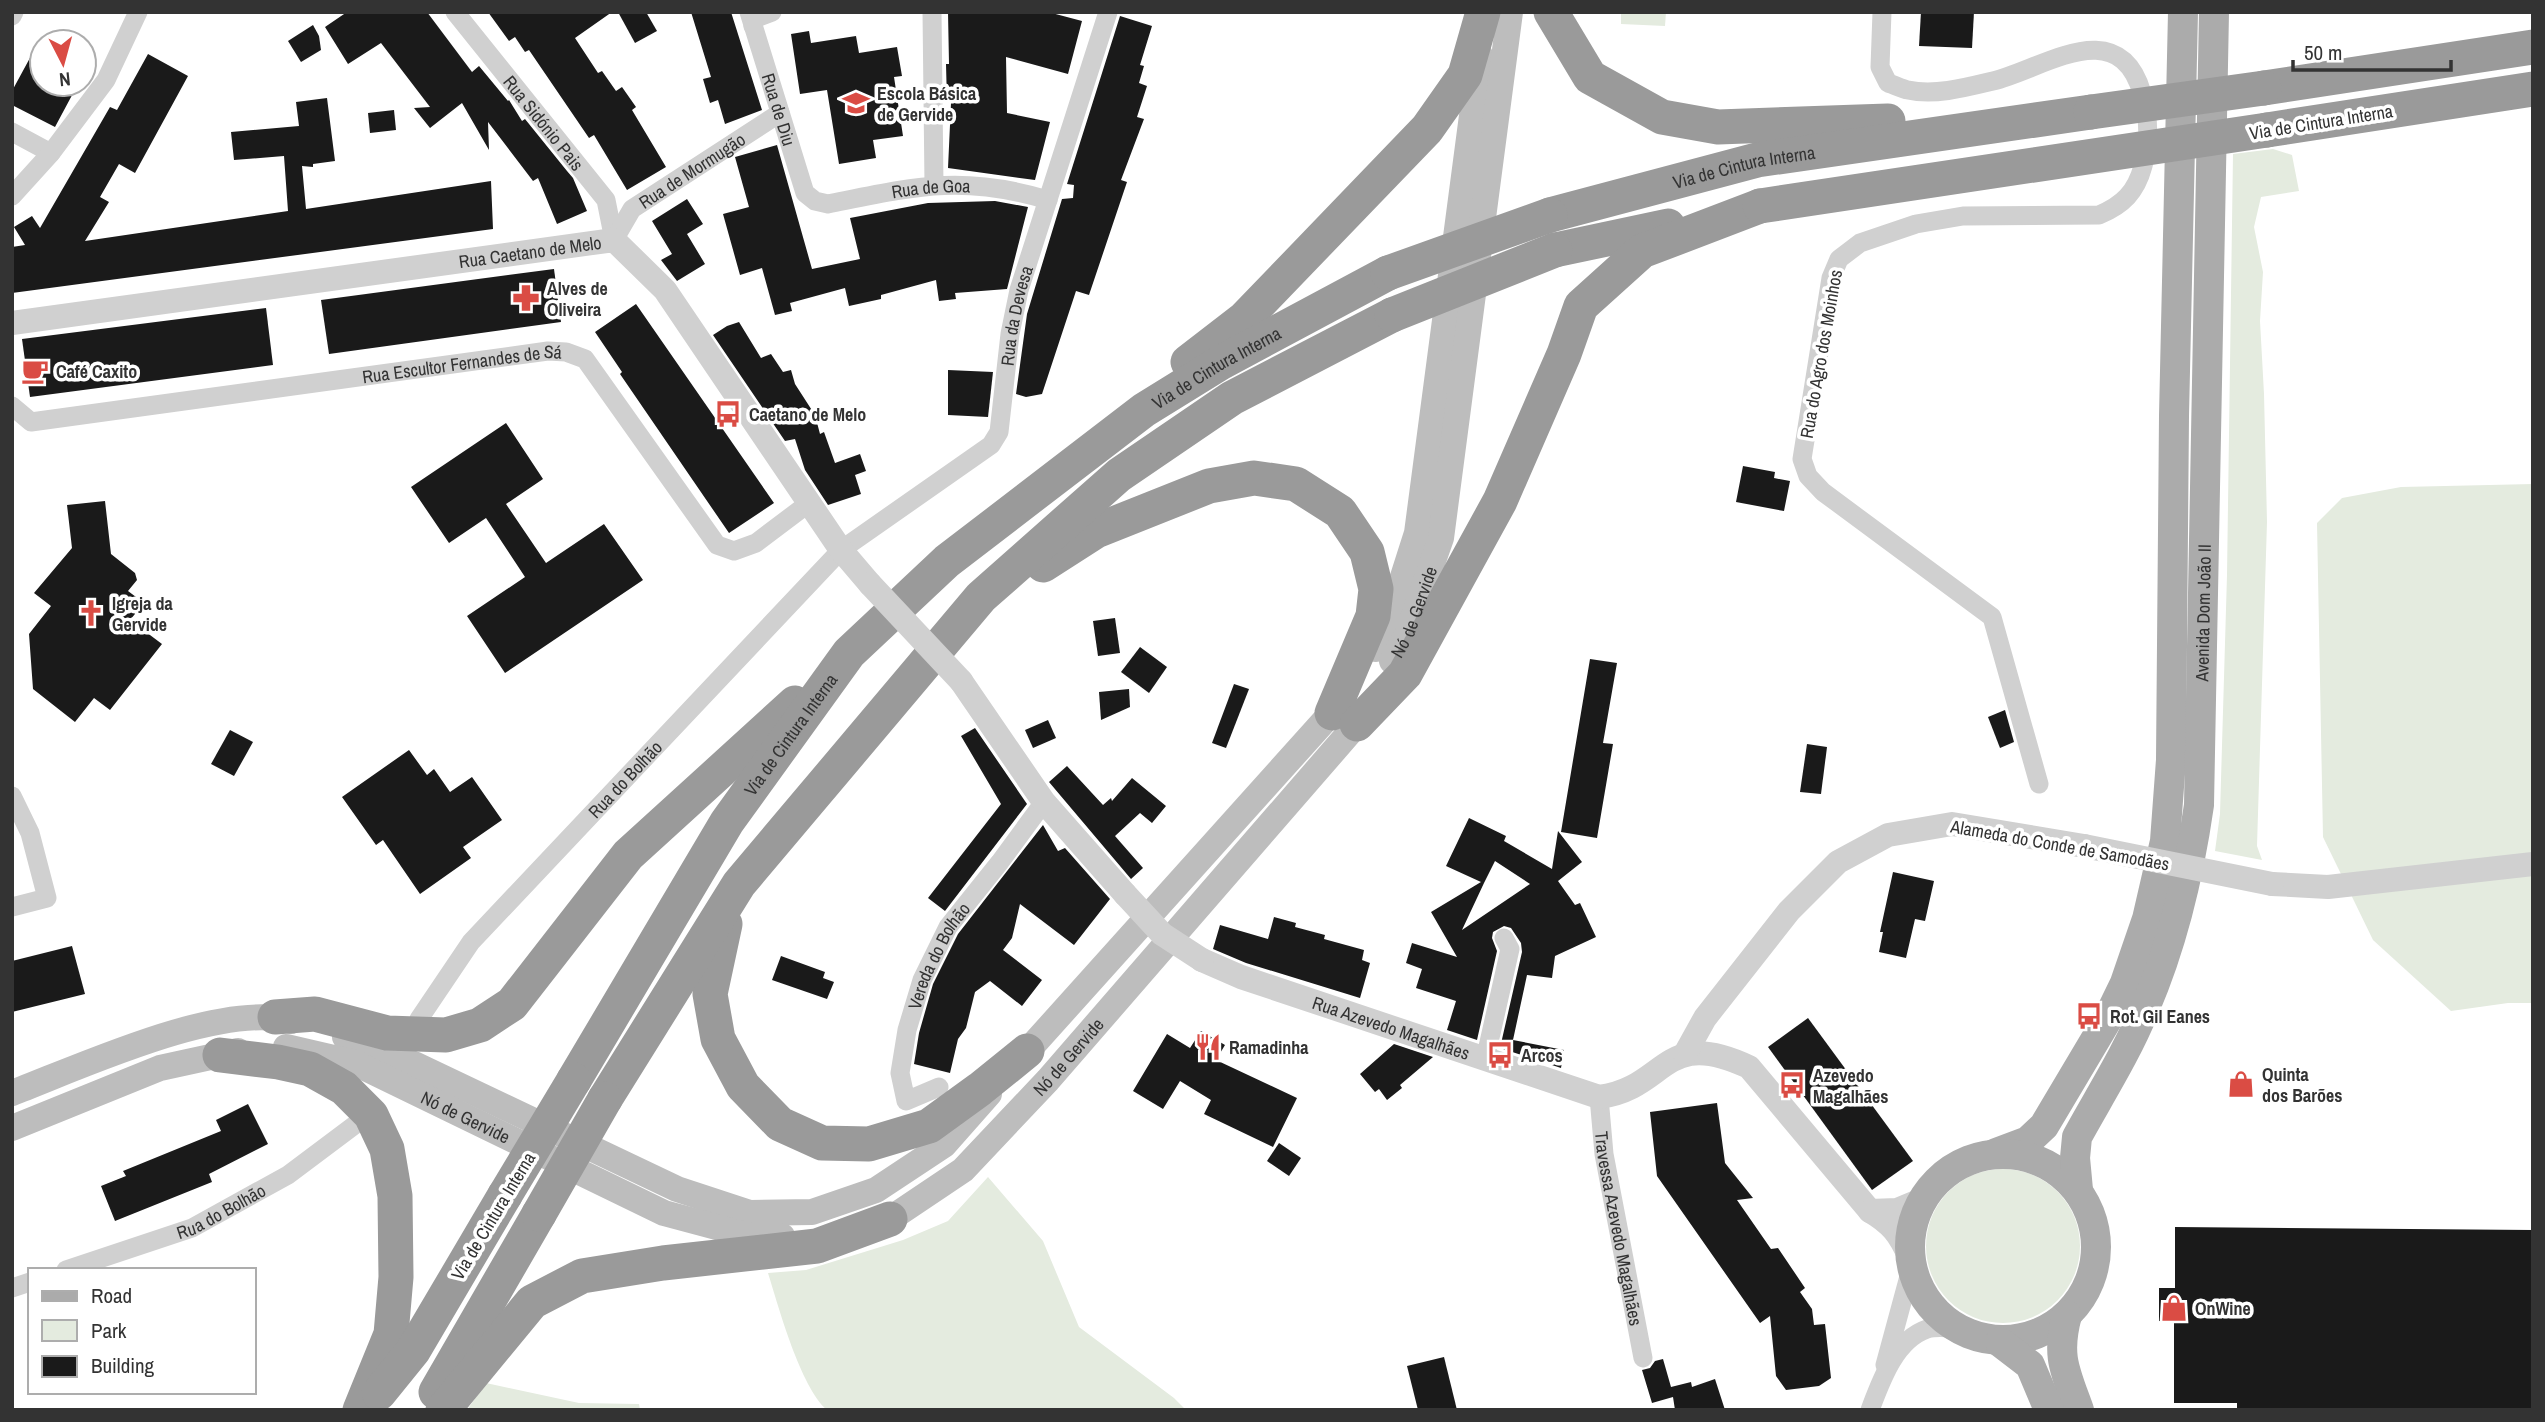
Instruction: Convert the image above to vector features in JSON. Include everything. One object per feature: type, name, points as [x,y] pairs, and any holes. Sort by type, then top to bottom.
[{"type":"highway","points":[[1144,410],[1184,366],[1245,318],[1427,129],[1465,75],[1484,12]]},
{"type":"highway","points":[[1551,12],[1590,77],[1662,117],[1718,127],[2048,116]]},
{"type":"highway","name":"Via de Cintura Interna","points":[[366,1410],[414,1351],[726,822],[849,653],[947,561],[1144,410],[1220,363],[1388,273],[1550,215],[1757,160],[2533,47]]},
{"type":"highway","name":"Via de Cintura Interna","points":[[425,1410],[605,1099],[739,884],[981,597],[1119,475],[1232,398],[1392,315],[1555,250],[1760,206],[2533,89]]},
{"type":"highway","points":[[1345,719],[1405,674],[1500,501],[1564,354],[1581,306],[1642,251],[1760,206]]},
{"type":"highway","points":[[981,597],[1040,567],[1096,531],[1209,486],[1254,478],[1296,484],[1340,512],[1367,552],[1376,589],[1373,616],[1345,719]]},
{"type":"highway","points":[[275,1017],[315,1014],[387,1033],[446,1035],[480,1025],[512,1003],[628,855],[849,653]]},
{"type":"highway","points":[[739,884],[721,935],[710,994],[718,1039],[743,1086],[780,1124],[822,1143],[869,1143],[929,1126],[1027,1051]]},
{"type":"highway","points":[[220,1055],[310,1069],[344,1088],[371,1115],[387,1149],[395,1210],[396,1277],[391,1334],[360,1410]]},
{"type":"highway","points":[[443,1410],[532,1302],[582,1276],[663,1262],[817,1246],[890,1219]]},
{"type":"main road","name":"Nó de Gervide","points":[[12,1093],[146,1041],[224,1021],[275,1017],[362,1042],[677,1189],[750,1213],[812,1212],[876,1190],[944,1145],[1027,1051],[1345,719],[1362,676],[1387,627],[1417,533],[1484,12]]},
{"type":"main road","name":"Nó de Gervide","points":[[12,1128],[160,1068],[251,1047],[291,1047],[355,1063],[664,1213],[750,1237],[816,1235],[890,1219],[963,1170],[1048,1080],[1345,719],[1407,635],[1441,538],[1510,12]]},
{"type":"main road","name":"Avenida Dom João II","points":[[1996,1153],[2028,1141],[2044,1126],[2107,1020],[2125,983],[2147,919],[2165,841],[2171,760],[2174,416],[2183,12]]},
{"type":"main road","name":"Avenida Dom João II","points":[[2078,1190],[2075,1158],[2077,1138],[2145,1010],[2164,959],[2192,858],[2199,805],[2214,12]]},
{"type":"main road","points":[[1996,1153],[2020,1154],[2042,1161],[2062,1173],[2078,1190],[2092,1216],[2097,1246],[2093,1275],[2080,1302],[2067,1315],[2037,1335],[2000,1342],[1983,1339],[1956,1328],[1936,1312],[1920,1292],[1910,1263],[1911,1228],[1921,1200],[1940,1177],[1966,1160],[1996,1153]]},
{"type":"main road","points":[[2067,1315],[2061,1338],[2062,1361],[2080,1410]]},
{"type":"main road","points":[[2000,1342],[2030,1365],[2049,1410]]},
{"type":"street","points":[[12,196],[51,153],[106,79],[138,12]]},
{"type":"street","name":"Rua Sidónio Pais","points":[[455,12],[606,200],[614,240]]},
{"type":"street","points":[[751,19],[772,12]]},
{"type":"street","points":[[932,12],[934,185]]},
{"type":"street","name":"Rua do Agro dos Moinhos","points":[[1882,12],[1880,67],[1888,83],[1909,91],[1946,90],[1996,81],[2065,53],[2100,50],[2122,58],[2137,76],[2147,111],[2148,131],[2143,166],[2133,193],[2118,207],[2099,215],[1963,216],[1916,224],[1860,243],[1839,259],[1831,278],[1802,459],[1808,476],[1823,492],[1992,617],[2039,785]]},
{"type":"street","name":"Rua da Devesa","points":[[841,550],[991,446],[999,432],[1010,334],[1019,290],[1106,13]]},
{"type":"street","name":"Rua de Diu","points":[[751,19],[805,193],[816,201]]},
{"type":"street","name":"Rua de Mormugão","points":[[614,240],[632,209],[779,113]]},
{"type":"street","points":[[12,132],[51,153]]},
{"type":"street","name":"Rua de Goa","points":[[816,201],[828,204],[915,186],[934,185],[985,185],[1048,200]]},
{"type":"street","name":"Rua Caetano de Melo","points":[[12,323],[614,240],[665,290],[841,550],[961,681]]},
{"type":"street","name":"Rua Escultor Fernandes de Sá","points":[[12,406],[32,422],[548,351],[566,352],[585,359],[717,545],[734,551],[756,543],[808,503]]},
{"type":"street","name":"Rua do Bolhão","points":[[419,1019],[471,942],[841,550]]},
{"type":"street","name":"Rua Azevedo Magalhães","points":[[961,681],[1044,802],[1162,934],[1202,960],[1241,977],[1599,1097]]},
{"type":"street","points":[[12,796],[30,833],[47,898],[12,907]]},
{"type":"street","name":"Vereda do Bolhão","points":[[939,1087],[906,1101],[900,1073],[907,1030],[922,980],[948,927],[1044,802]]},
{"type":"street","name":"Alameda do Conde de Samodães","points":[[1685,1054],[1705,1018],[1789,911],[1838,862],[1888,835],[1952,824],[2084,846],[2272,884],[2328,887],[2533,864]]},
{"type":"street","points":[[1485,1060],[1510,949],[1504,938]]},
{"type":"street","points":[[1599,1097],[1627,1089],[1666,1063],[1685,1054],[1726,1056],[1749,1067],[1870,1211],[1886,1220],[1901,1236],[1910,1263],[1883,1376],[1870,1410]]},
{"type":"street","name":"Travessa Azevedo Magalhães","points":[[1599,1097],[1604,1154],[1643,1358]]},
{"type":"street","name":"Rua do Bolhão","points":[[72,1268],[192,1228],[288,1175],[360,1121]]},
{"type":"street","points":[[1870,1211],[1897,1210],[1921,1200]]},
{"type":"street","points":[[1883,1376],[1913,1336],[1930,1328],[1956,1328]]},
{"type":"green space","points":[[1621,12],[1666,12],[1665,26],[1621,24]]},
{"type":"green space","points":[[2273,149],[2292,155],[2299,191],[2261,197],[2254,227],[2263,272],[2260,321],[2267,522],[2257,846],[2262,860],[2215,851],[2220,814],[2227,575],[2233,154]]},
{"type":"green space","points":[[2533,484],[2533,1003],[2508,1003],[2451,1011],[2373,940],[2323,837],[2317,523],[2342,498],[2401,487]]},
{"type":"green space","points":[[2003,1169],[2032,1175],[2057,1192],[2074,1217],[2080,1246],[2074,1275],[2057,1300],[2032,1317],[2003,1323],[1974,1317],[1949,1300],[1932,1275],[1926,1246],[1932,1217],[1949,1192],[1974,1175]]},
{"type":"green space","points":[[988,1177],[1043,1241],[1079,1327],[1174,1398],[1186,1410],[827,1410],[817,1399],[799,1365],[768,1273],[806,1270],[903,1240],[948,1221]]},
{"type":"green space","points":[[486,1383],[579,1403],[639,1404],[640,1410],[467,1410]]},
{"type":"building","points":[[347,12],[427,12],[472,72],[479,66],[509,100],[522,121],[525,119],[573,178],[587,211],[557,224],[538,178],[533,181],[488,122],[489,150],[462,103],[430,128],[414,108],[430,107],[381,43],[348,64],[325,27]]},
{"type":"building","points":[[488,12],[612,12],[575,38],[598,73],[602,71],[616,91],[622,87],[636,107],[632,110],[666,167],[627,190],[594,135],[589,138],[529,50],[525,52],[515,37],[509,41]]},
{"type":"building","points":[[618,12],[646,12],[657,31],[635,43]]},
{"type":"building","points":[[691,12],[731,12],[762,110],[725,124],[718,100],[710,103],[703,79],[711,77]]},
{"type":"building","points":[[948,12],[1048,12],[1082,21],[1068,74],[1006,57],[1007,113],[1050,122],[1035,180],[948,168],[951,103],[947,103]]},
{"type":"building","points":[[1921,12],[1974,12],[1972,48],[1919,46]]},
{"type":"building","points":[[1120,16],[1152,26],[1140,65],[1144,66],[1139,83],[1147,86],[1137,117],[1144,119],[1121,180],[1127,182],[1089,295],[1076,291],[1042,394],[1026,397],[1016,394],[1027,314],[1062,199],[1073,198],[1074,185],[1067,184]]},
{"type":"building","points":[[313,25],[319,36],[321,50],[301,62],[288,41]]},
{"type":"building","points":[[809,31],[811,43],[856,36],[859,53],[897,47],[902,76],[894,77],[903,136],[873,140],[876,158],[839,164],[827,90],[800,94],[791,34]]},
{"type":"building","points":[[148,54],[188,76],[135,173],[119,164],[100,197],[109,202],[85,241],[288,211],[284,156],[234,160],[231,132],[299,126],[296,102],[327,98],[335,161],[313,164],[313,167],[302,166],[306,209],[491,181],[493,229],[12,293],[12,247],[25,245],[14,227],[32,216],[40,228],[110,107],[117,110]]},
{"type":"building","points":[[28,62],[28,98],[71,98],[55,127],[12,105],[12,91]]},
{"type":"building","points":[[394,110],[396,130],[370,133],[368,113]]},
{"type":"building","points":[[777,145],[812,269],[860,259],[850,218],[928,203],[995,201],[1028,207],[1007,289],[955,293],[956,299],[939,301],[936,280],[881,295],[881,299],[849,306],[845,288],[790,303],[792,311],[775,315],[762,268],[740,275],[723,214],[749,207],[735,157]]},
{"type":"building","points":[[687,199],[703,224],[687,234],[705,264],[677,281],[661,260],[672,254],[652,221]]},
{"type":"building","points":[[554,269],[561,322],[329,354],[321,300]]},
{"type":"building","points":[[636,304],[774,503],[729,533],[620,374],[622,372],[595,332]]},
{"type":"building","points":[[266,308],[273,365],[30,397],[22,339]]},
{"type":"building","points":[[739,322],[761,358],[771,354],[783,372],[791,370],[795,384],[815,415],[820,434],[824,432],[835,463],[860,454],[866,471],[855,475],[861,494],[828,505],[805,470],[795,439],[785,441],[713,335]]},
{"type":"building","points":[[948,370],[993,372],[988,417],[948,415]]},
{"type":"building","points":[[506,423],[543,479],[506,504],[546,563],[604,524],[643,580],[505,673],[467,616],[525,577],[486,518],[449,543],[411,487]]},
{"type":"building","points":[[1743,466],[1775,472],[1774,478],[1790,481],[1784,511],[1736,502]]},
{"type":"building","name":"Igreja da Gervide","points":[[105,501],[111,554],[135,573],[137,580],[128,591],[144,603],[130,620],[162,644],[110,710],[94,698],[75,722],[33,689],[29,634],[51,606],[34,593],[72,548],[67,505]]},
{"type":"building","points":[[1115,618],[1120,653],[1098,656],[1093,621]]},
{"type":"building","points":[[1140,647],[1167,667],[1149,693],[1121,672]]},
{"type":"building","points":[[1590,659],[1617,663],[1603,743],[1613,744],[1597,838],[1561,832]]},
{"type":"building","points":[[1234,684],[1249,689],[1226,748],[1212,743]]},
{"type":"building","points":[[1129,689],[1130,707],[1101,720],[1099,692]]},
{"type":"building","points":[[2005,710],[2014,742],[2000,748],[1988,717]]},
{"type":"building","points":[[1048,720],[1056,738],[1033,748],[1025,730]]},
{"type":"building","points":[[975,728],[1027,804],[945,911],[928,898],[1001,804],[961,736]]},
{"type":"building","points":[[230,730],[253,742],[234,776],[211,764]]},
{"type":"building","points":[[1807,744],[1827,747],[1821,794],[1800,792]]},
{"type":"building","points":[[409,750],[427,775],[434,769],[450,792],[472,777],[502,820],[463,847],[471,858],[420,894],[383,840],[376,845],[342,797]]},
{"type":"building","points":[[1067,766],[1103,805],[1111,798],[1112,801],[1132,778],[1166,806],[1152,823],[1140,813],[1115,836],[1143,868],[1131,879],[1049,782]]},
{"type":"building","points":[[1469,818],[1506,836],[1504,841],[1552,869],[1558,831],[1582,862],[1558,881],[1575,905],[1580,903],[1596,937],[1555,956],[1552,978],[1527,975],[1513,1040],[1564,1050],[1561,1068],[1500,1048],[1522,952],[1521,943],[1511,928],[1504,926],[1493,932],[1492,938],[1497,951],[1477,1040],[1447,1030],[1456,1001],[1416,988],[1422,969],[1406,963],[1412,943],[1457,957],[1431,912],[1481,882],[1446,866]],"holes":[[[1495,861],[1530,884],[1462,930]]]},
{"type":"building","points":[[1043,825],[1058,851],[1065,848],[1110,899],[1074,945],[1020,904],[1012,938],[1003,950],[1042,980],[1022,1006],[990,981],[975,992],[966,1028],[958,1039],[950,1073],[914,1064],[919,1033],[933,984],[958,934]]},
{"type":"building","points":[[1893,872],[1934,881],[1925,921],[1915,919],[1906,958],[1879,952],[1883,932],[1880,932]]},
{"type":"building","points":[[1274,917],[1296,923],[1295,927],[1325,935],[1324,939],[1364,950],[1362,960],[1370,963],[1360,998],[1246,963],[1213,949],[1220,925],[1268,939]]},
{"type":"building","points":[[72,946],[85,994],[12,1012],[12,961]]},
{"type":"building","points":[[781,956],[825,972],[823,978],[834,982],[827,999],[772,980]]},
{"type":"building","points":[[1808,1018],[1913,1161],[1872,1190],[1768,1047]]},
{"type":"building","points":[[1201,1031],[1225,1045],[1216,1060],[1297,1098],[1273,1147],[1204,1114],[1211,1100],[1180,1081],[1163,1109],[1133,1091],[1167,1034],[1190,1048]]},
{"type":"building","points":[[1394,1044],[1433,1057],[1387,1100],[1379,1089],[1375,1092],[1360,1074]]},
{"type":"building","points":[[1717,1103],[1725,1163],[1753,1198],[1737,1200],[1771,1249],[1778,1248],[1805,1288],[1800,1292],[1812,1309],[1814,1325],[1825,1324],[1831,1378],[1819,1386],[1786,1390],[1776,1376],[1770,1316],[1760,1323],[1657,1176],[1650,1112]]},
{"type":"building","points":[[248,1104],[268,1144],[209,1174],[212,1182],[115,1221],[101,1186],[126,1176],[123,1171],[221,1131],[216,1120]]},
{"type":"building","points":[[1279,1143],[1301,1158],[1289,1176],[1267,1161]]},
{"type":"building","points":[[2175,1227],[2533,1230],[2533,1410],[2237,1410],[2237,1403],[2174,1403],[2174,1322],[2159,1321],[2159,1288],[2175,1288]]},
{"type":"building","points":[[1444,1357],[1457,1410],[1418,1410],[1407,1366]]},
{"type":"building","points":[[1663,1359],[1671,1387],[1691,1382],[1692,1387],[1715,1379],[1725,1410],[1675,1410],[1673,1397],[1652,1403],[1642,1370]]},
{"type":"place","name":"Escola Básica de Gervide","points":[[856,103]]},
{"type":"place","name":"Alves de Oliveira","points":[[526,298]]},
{"type":"place","name":"Café Caxito","points":[[35,371]]},
{"type":"place","name":"Caetano de Melo","points":[[728,414]]},
{"type":"place","name":"Igreja da Gervide","points":[[91,613]]},
{"type":"place","name":"Rot. Gil Eanes","points":[[2089,1016]]},
{"type":"place","name":"Ramadinha","points":[[1208,1047]]},
{"type":"place","name":"Arcos","points":[[1500,1055]]},
{"type":"place","name":"Quinta dos Barões","points":[[2241,1084]]},
{"type":"place","name":"Azevedo Magalhães","points":[[1792,1085]]},
{"type":"place","name":"OnWine","points":[[2174,1308]]}]
